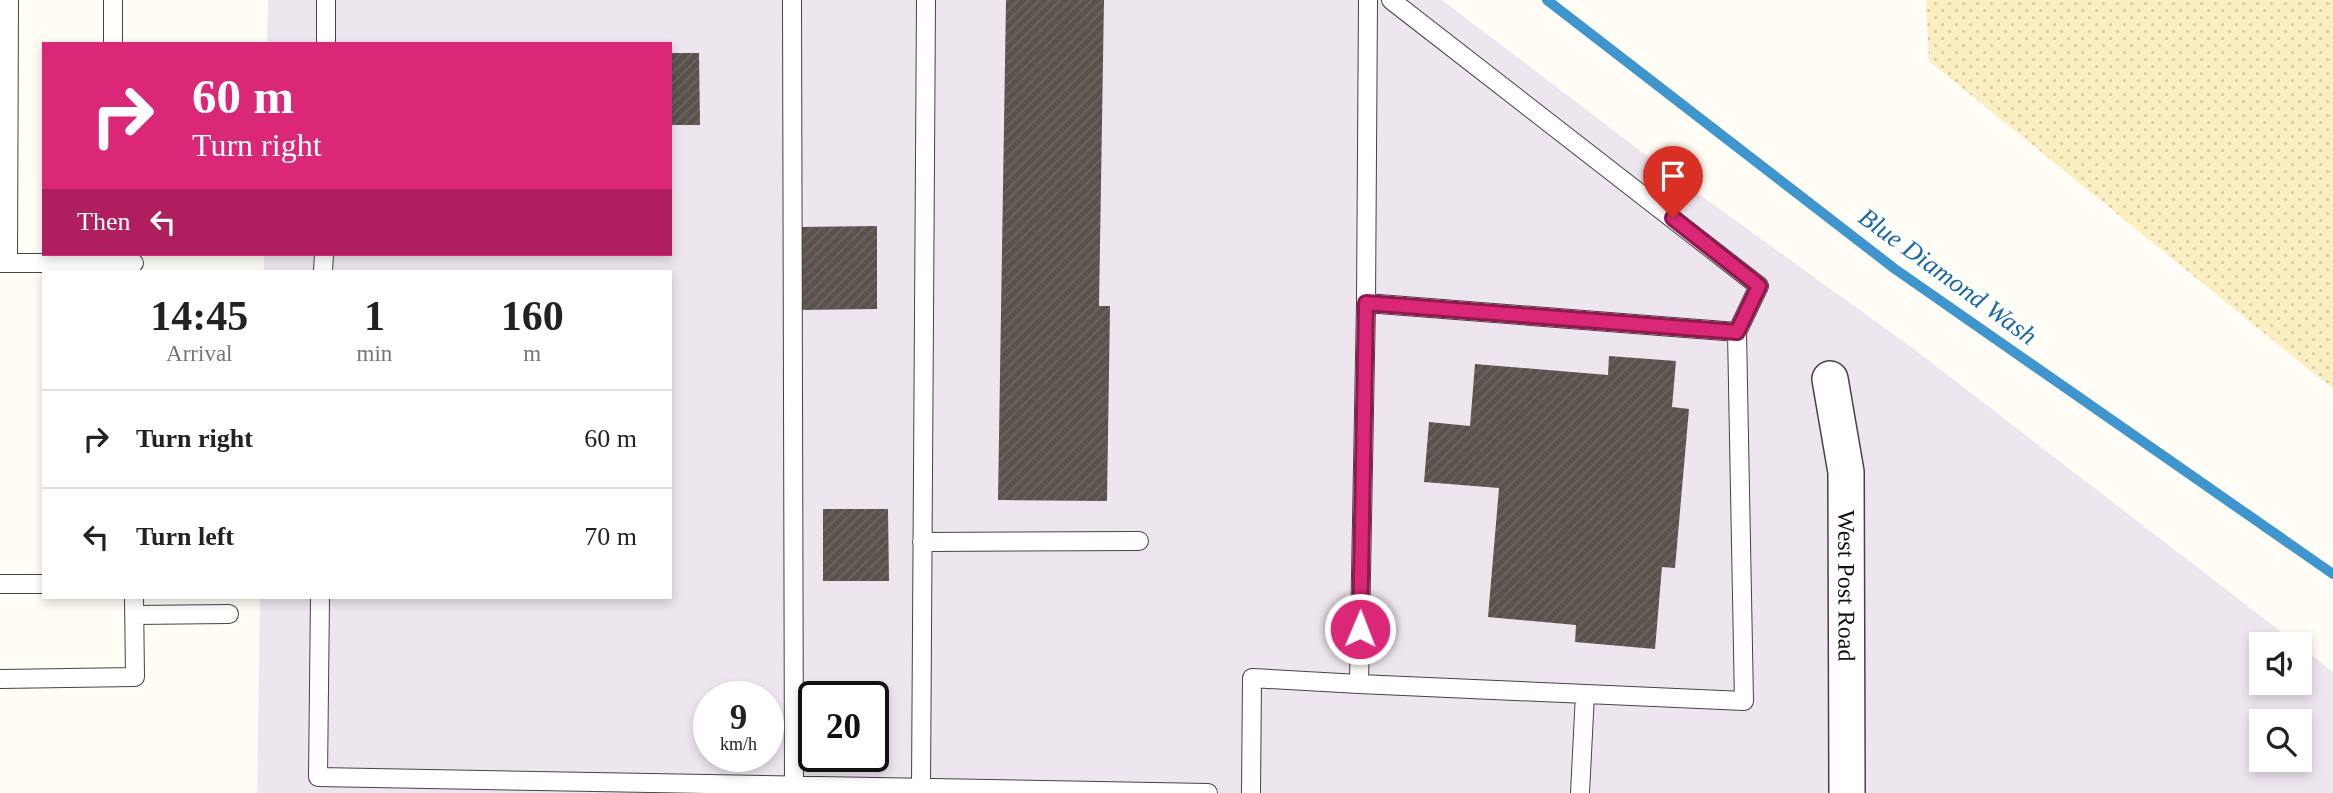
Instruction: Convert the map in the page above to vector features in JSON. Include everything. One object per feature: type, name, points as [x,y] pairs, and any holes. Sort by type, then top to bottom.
[{"type":"street","name":"West Post Road","points":[[1830,379],[1846,472],[1847,793]]},
{"type":"lane","points":[[9,0],[4,262],[132,263]]},
{"type":"lane","points":[[113,0],[113,42]]},
{"type":"lane","points":[[326,0],[326,42]]},
{"type":"lane","points":[[792,0],[794,785]]},
{"type":"lane","points":[[922,787],[926,0]]},
{"type":"lane","points":[[1359,684],[1366,303],[1367,0]]},
{"type":"lane","points":[[1251,793],[1252,678],[1744,701],[1737,332],[1759,286],[1391,0]]},
{"type":"lane","points":[[1366,303],[1737,332]]},
{"type":"lane","points":[[922,542],[1139,541]]},
{"type":"lane","points":[[0,583],[42,583]]},
{"type":"lane","points":[[320,599],[318,777],[1208,793]]},
{"type":"lane","points":[[0,679],[135,677],[134,606],[229,614]]},
{"type":"lane","points":[[1580,793],[1585,694]]},
{"type":"shaded area","points":[[268,0],[1442,0],[1671,174],[1914,349],[2281,632],[2249,632],[2249,695],[2312,695],[2312,655],[2333,672],[2333,793],[257,793],[260,599],[672,599],[672,270],[264,270],[264,256],[672,256],[672,42],[267,42]]},
{"type":"sand","points":[[1926,0],[2333,0],[2333,389],[1929,61]]},
{"type":"building","points":[[1006,0],[1104,0],[1099,306],[1110,306],[1107,501],[998,500]]},
{"type":"building","points":[[672,53],[699,53],[700,125],[672,125]]},
{"type":"building","points":[[877,226],[877,309],[799,310],[798,227]]},
{"type":"building","points":[[1609,356],[1676,361],[1672,407],[1689,409],[1675,568],[1662,567],[1655,649],[1575,642],[1576,625],[1488,617],[1499,488],[1424,482],[1429,422],[1470,426],[1475,364],[1608,375]]},
{"type":"building","points":[[823,509],[888,509],[889,581],[823,581]]},
{"type":"waterway","name":"Blue Diamond Wash","points":[[1547,0],[1895,269],[2333,574]]},
{"type":"route","points":[[1360,629],[1366,303],[1737,332],[1759,286],[1673,218]]}]
